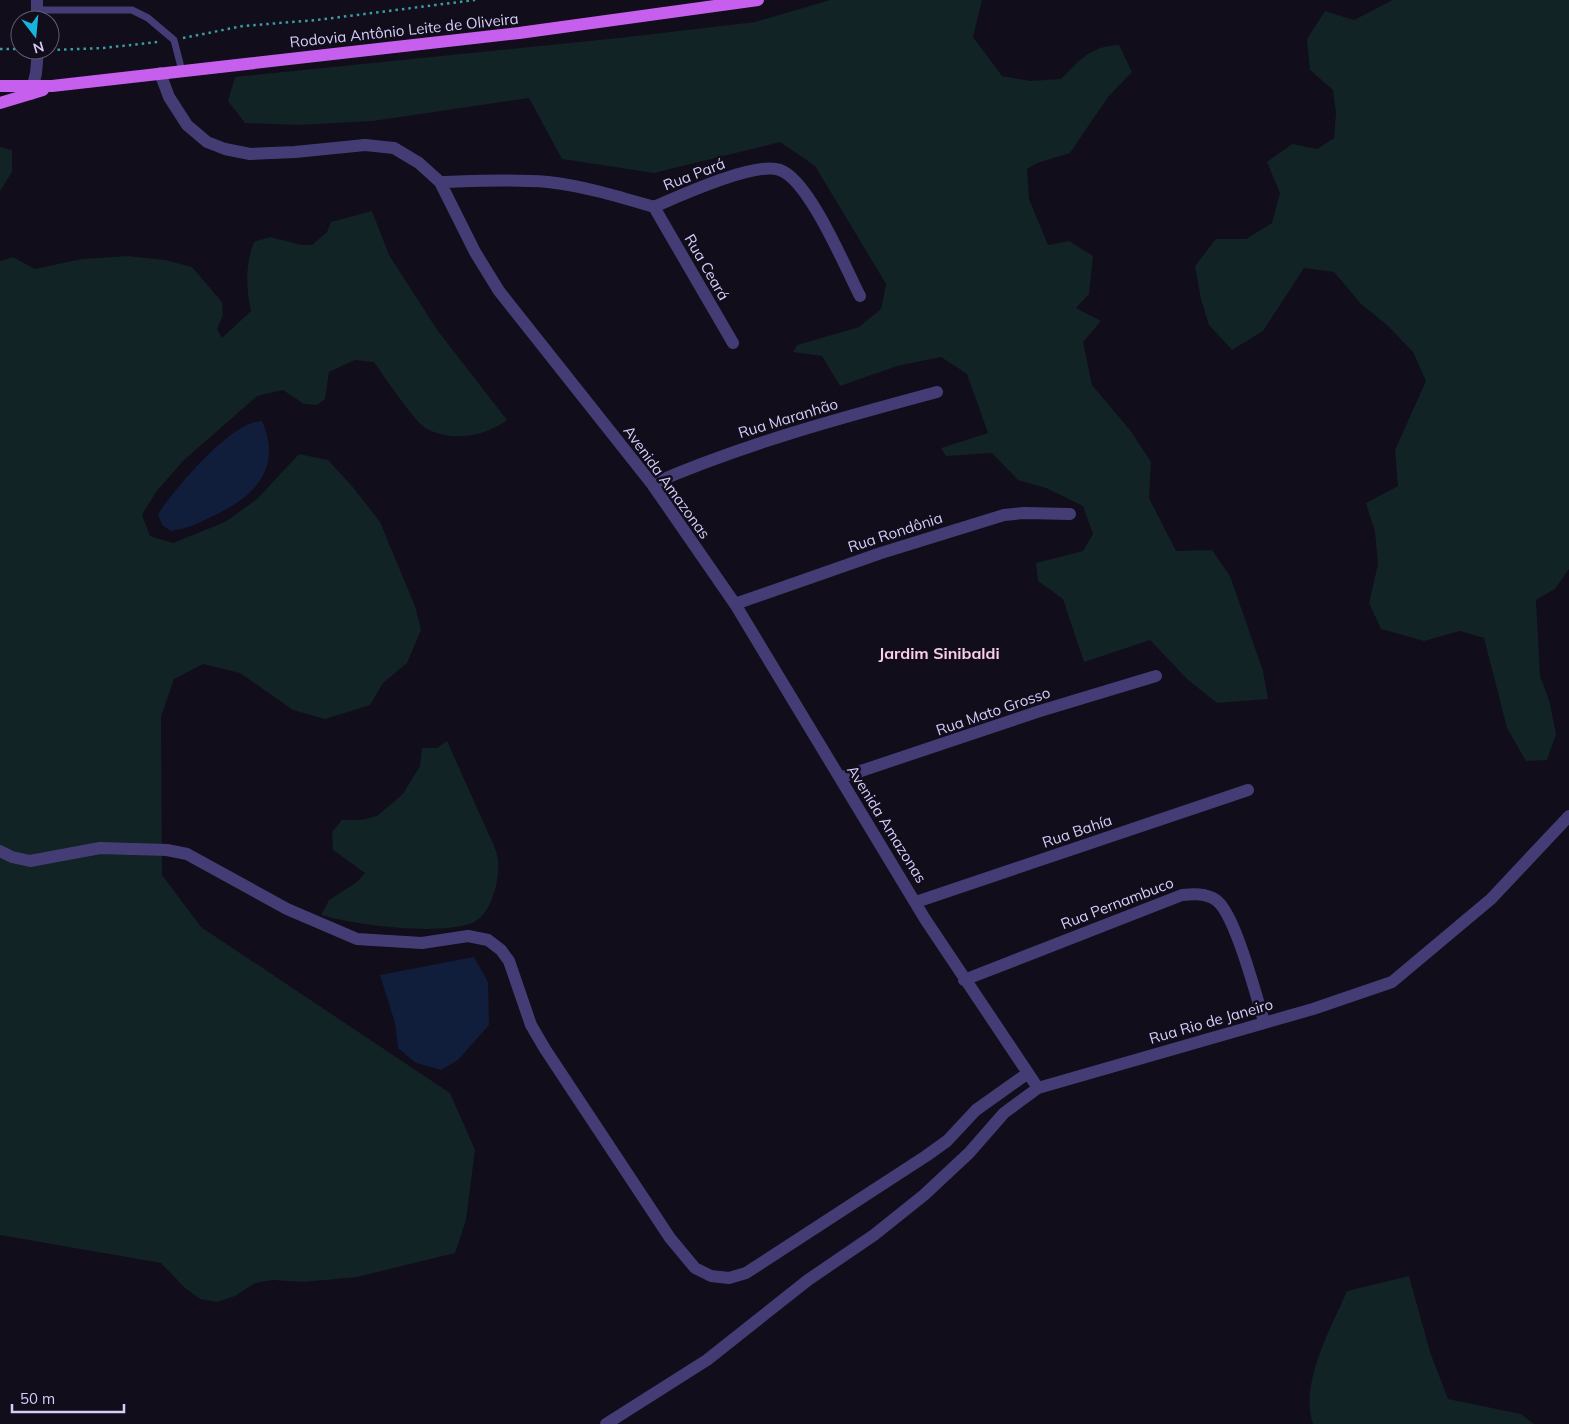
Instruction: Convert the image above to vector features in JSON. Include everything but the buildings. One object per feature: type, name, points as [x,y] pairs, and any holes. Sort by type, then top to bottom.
[{"type":"main road","name":"Rodovia Antônio Leite de Oliveira","points":[[0,104],[32,90],[52,86],[519,33],[758,0]]},
{"type":"main road","name":"Rodovia Antônio Leite de Oliveira","points":[[0,86],[32,90]]},
{"type":"street","points":[[32,90],[37,60]]},
{"type":"street","name":"Avenida Amazonas","points":[[160,74],[169,97],[186,125],[207,142],[225,149],[250,154],[295,152],[365,145],[394,148],[419,163],[440,182],[475,252],[499,290],[652,484],[735,604],[964,980],[1038,1088]]},
{"type":"street","name":"Rua Pará","points":[[440,182],[507,180],[550,182],[609,194],[654,207],[708,184],[756,170],[779,169],[793,177],[808,196],[860,296]]},
{"type":"street","name":"Rua Ceará","points":[[654,207],[733,344]]},
{"type":"street","name":"Rua Maranhão","points":[[652,484],[696,465],[814,426],[937,392]]},
{"type":"street","name":"Rua Rondônia","points":[[735,604],[881,553],[1004,515],[1024,513],[1070,514]]},
{"type":"street","name":"Rua Mato Grosso","points":[[840,778],[1040,711],[1156,676]]},
{"type":"street","name":"Rua Bahía","points":[[916,902],[1248,790]]},
{"type":"street","name":"Rua Rio de Janeiro","points":[[606,1424],[707,1360],[808,1280],[874,1235],[924,1195],[969,1153],[1004,1113],[1038,1088],[1264,1021],[1313,1009],[1392,982],[1491,899],[1569,816]]},
{"type":"street","points":[[0,851],[12,857],[30,861],[100,848],[167,850],[187,854],[287,909],[357,939],[385,942],[422,942],[468,936],[488,940],[501,950],[509,961],[531,1025],[550,1058],[670,1238],[695,1268],[711,1276],[729,1278],[746,1272],[819,1223],[886,1183],[947,1141],[976,1110],[1028,1073]]},
{"type":"street","name":"Rua Pernambuco","points":[[964,980],[1182,895],[1195,894],[1217,900],[1231,919],[1264,1021]]},
{"type":"lane","points":[[60,10],[132,10],[148,18],[174,40],[182,71]]},
{"type":"path","points":[[60,50],[103,48],[174,40],[243,26],[317,20],[475,0]]},
{"type":"shaded area","points":[[830,0],[982,0],[973,37],[1002,76],[1031,81],[1061,79],[1086,55],[1100,48],[1119,45],[1132,72],[1108,97],[1070,153],[1037,163],[1027,169],[1029,199],[1048,245],[1069,241],[1093,256],[1089,294],[1076,308],[1101,321],[1083,342],[1092,385],[1130,430],[1151,462],[1149,498],[1176,551],[1212,550],[1230,576],[1263,671],[1268,699],[1217,703],[1188,680],[1150,640],[1084,662],[1063,599],[1038,581],[1036,563],[1083,551],[1093,534],[1083,506],[1046,488],[1018,480],[992,453],[946,456],[941,448],[988,433],[967,374],[941,357],[897,366],[840,386],[822,356],[793,352],[797,345],[859,327],[881,309],[886,284],[815,166],[780,142],[654,173],[562,159],[529,98],[373,121],[297,125],[245,123],[228,101],[235,77],[628,37],[755,22]]},
{"type":"shaded area","points":[[1393,0],[1569,0],[1569,569],[1555,589],[1536,600],[1540,676],[1549,700],[1556,734],[1547,760],[1526,761],[1507,728],[1484,638],[1460,631],[1424,641],[1381,629],[1369,603],[1378,564],[1375,532],[1366,503],[1398,486],[1395,450],[1426,381],[1413,352],[1387,325],[1361,304],[1334,272],[1304,268],[1263,331],[1232,350],[1209,325],[1201,299],[1195,266],[1216,239],[1246,239],[1272,223],[1280,193],[1267,162],[1292,144],[1317,149],[1334,138],[1336,113],[1333,90],[1310,70],[1307,39],[1325,11],[1354,20]]},
{"type":"shaded area","points":[[0,147],[12,150],[12,172],[0,191]]},
{"type":"shaded area","points":[[372,211],[389,255],[438,331],[507,420],[498,426],[468,436],[437,433],[421,425],[374,362],[355,360],[329,372],[325,399],[317,405],[304,404],[283,390],[257,396],[184,460],[156,492],[142,515],[150,536],[173,543],[225,522],[257,499],[299,454],[328,460],[352,486],[380,522],[415,606],[421,630],[407,663],[383,683],[370,705],[325,719],[293,710],[240,673],[203,664],[174,679],[161,717],[162,875],[201,927],[450,1093],[475,1150],[466,1220],[455,1253],[357,1277],[303,1282],[273,1280],[255,1283],[235,1296],[217,1302],[200,1299],[185,1288],[161,1263],[0,1235],[0,261],[13,257],[35,269],[82,259],[128,256],[165,260],[192,267],[222,302],[223,315],[217,329],[222,338],[251,311],[247,276],[254,242],[270,237],[302,245],[312,245],[327,232],[331,222]]},
{"type":"shaded area","points":[[447,741],[497,856],[498,877],[490,905],[485,912],[472,923],[439,929],[397,928],[321,915],[329,900],[357,882],[365,873],[333,850],[332,832],[342,820],[361,820],[377,816],[403,794],[420,766],[422,748],[437,748]]},
{"type":"shaded area","points":[[1409,1276],[1430,1352],[1448,1399],[1521,1414],[1534,1424],[1313,1424],[1310,1392],[1313,1374],[1347,1291]]},
{"type":"water","points":[[262,421],[268,438],[269,454],[266,468],[260,481],[251,492],[226,510],[191,526],[171,531],[162,525],[158,514],[190,473],[235,432],[249,424]]},
{"type":"water","points":[[474,957],[488,982],[489,1025],[458,1060],[441,1070],[416,1063],[398,1048],[395,1023],[380,975]]},
{"type":"district","name":"Jardim Sinibaldi","points":[[939,653]]}]
